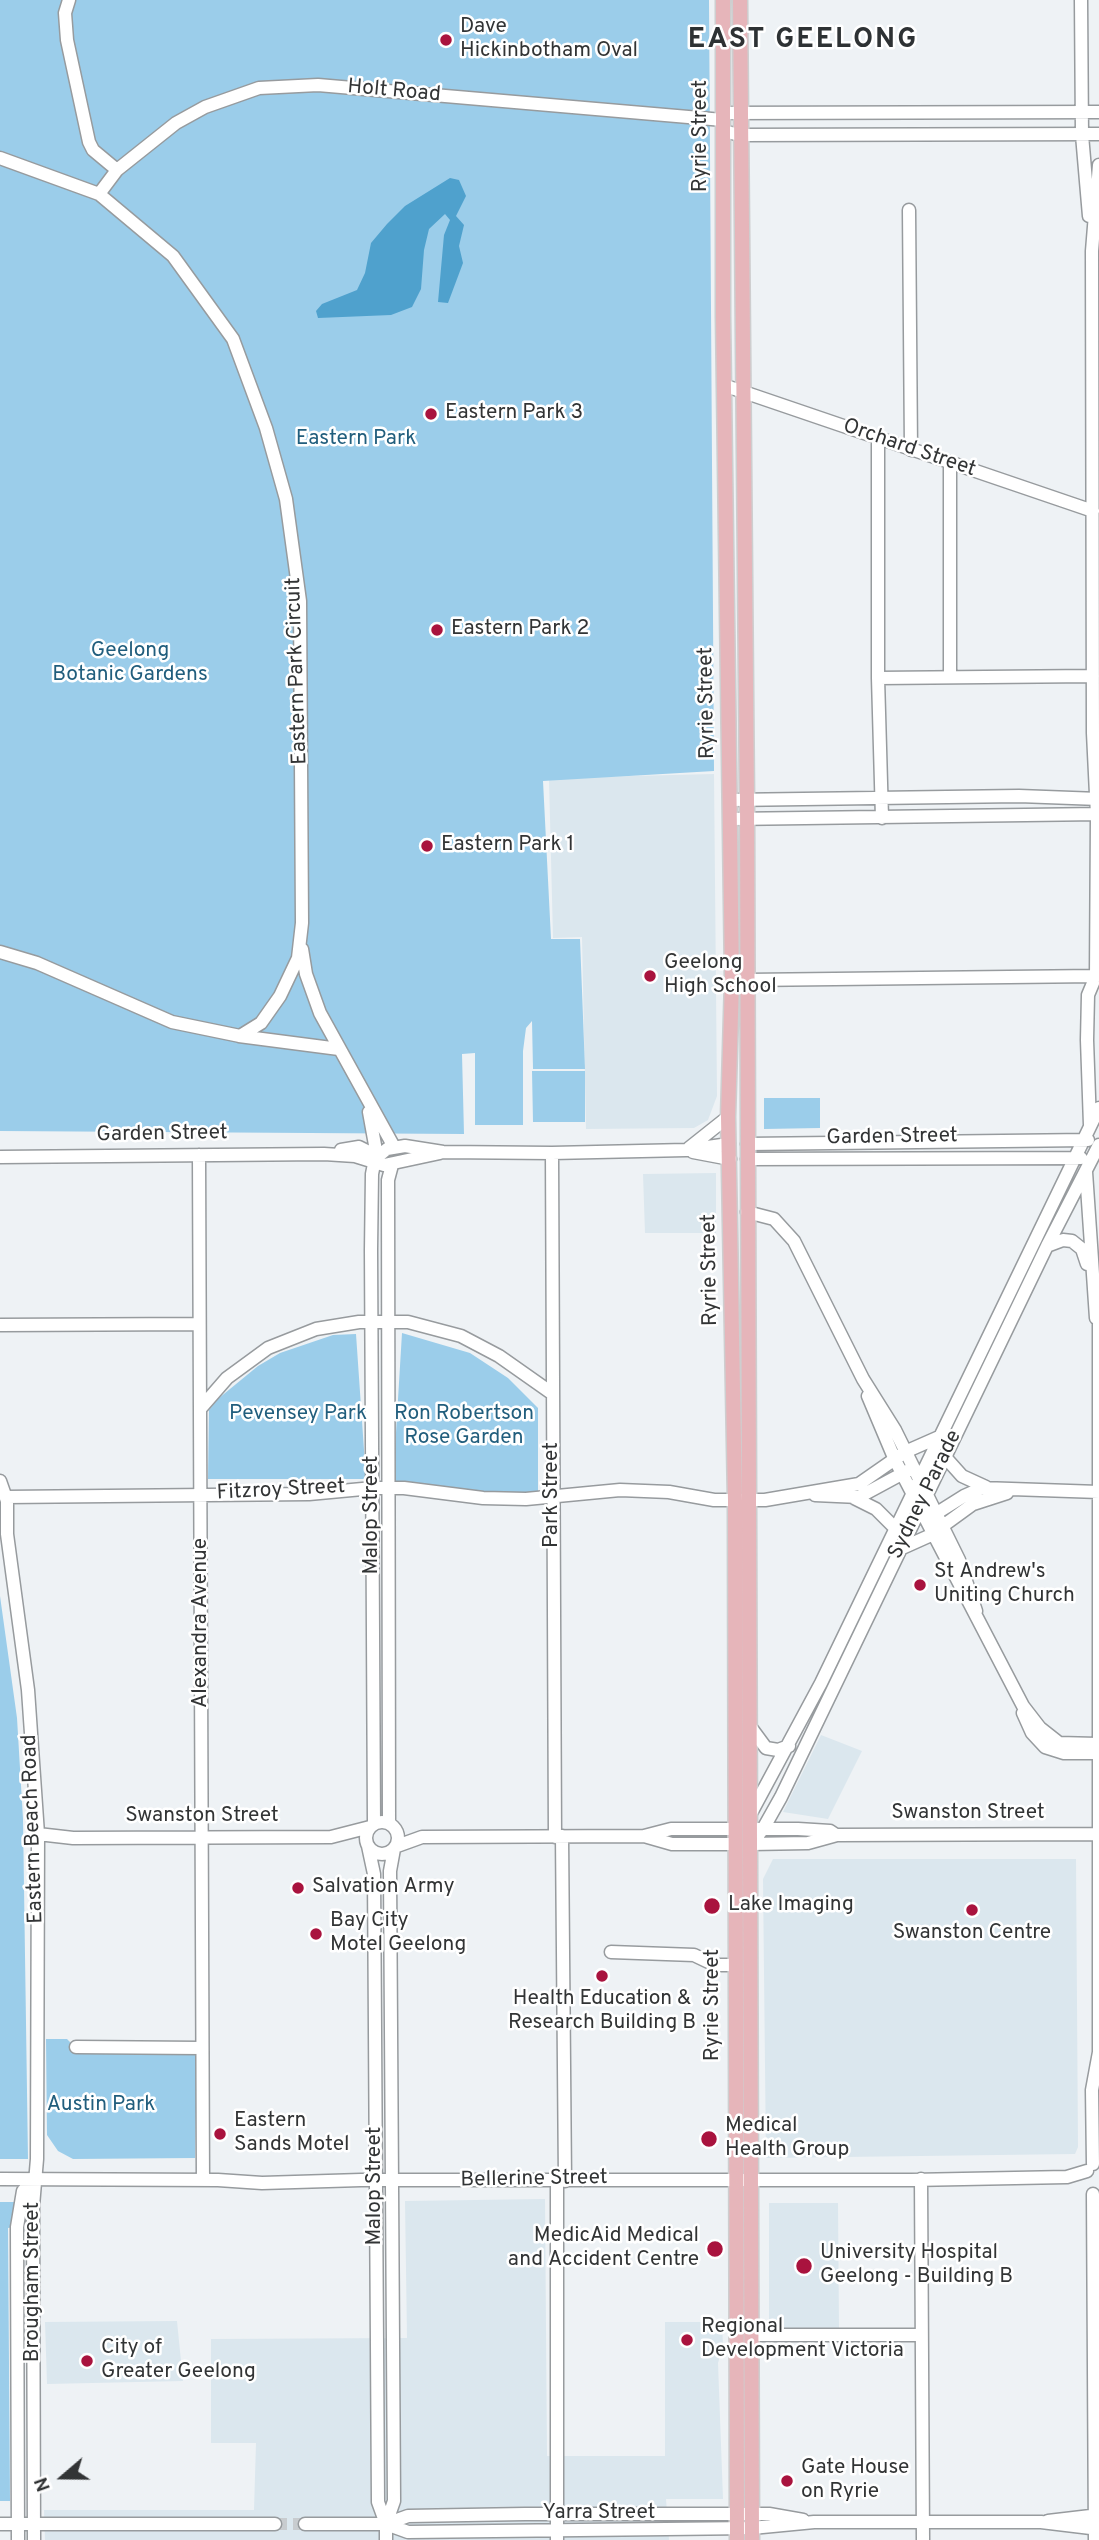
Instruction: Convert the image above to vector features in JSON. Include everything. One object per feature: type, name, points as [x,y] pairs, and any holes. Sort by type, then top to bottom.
[{"type":"main road","name":"Ryrie Street","points":[[723,0],[731,819],[747,1152],[734,1836],[736,2180],[745,2527]]},
{"type":"main road","name":"Ryrie Street","points":[[740,0],[747,819],[740,980],[728,1117],[754,1829],[752,2335],[745,2527]]},
{"type":"main road","name":"Garden Street","points":[[730,1152],[747,1152]]},
{"type":"main road","name":"Swanston Street","points":[[734,1836],[754,1829]]},
{"type":"street","points":[[69,0],[65,13],[66,40],[89,142],[93,150],[117,170]]},
{"type":"street","points":[[1081,0],[1082,135],[1092,251],[1096,622],[1093,676],[1098,799],[1097,979],[1088,995],[1093,1040],[1091,1136]]},
{"type":"street","name":"Holt Road","points":[[99,194],[117,170],[176,123],[205,107],[259,88],[318,85],[723,121]]},
{"type":"street","points":[[1099,112],[741,112],[723,121],[740,135],[1099,134]]},
{"type":"street","name":"Eastern Park Circuit","points":[[0,158],[99,194],[173,256],[233,339],[270,440],[286,499],[300,601],[301,938],[309,986],[339,1049],[394,1147]]},
{"type":"street","points":[[1092,251],[1099,165]]},
{"type":"street","points":[[909,210],[911,450]]},
{"type":"street","name":"Orchard Street","points":[[726,386],[1093,511]]},
{"type":"street","points":[[878,438],[878,678],[882,818]]},
{"type":"street","points":[[950,463],[950,675]]},
{"type":"street","points":[[878,678],[950,675],[1093,676]]},
{"type":"street","points":[[731,800],[1020,796],[1098,799]]},
{"type":"street","points":[[731,819],[1098,814]]},
{"type":"street","name":"Eastern Park Circuit","points":[[237,1036],[254,1028],[276,1004],[296,963],[301,938]]},
{"type":"street","points":[[0,952],[37,963],[152,1015],[197,1029],[339,1049]]},
{"type":"street","points":[[740,980],[1097,979]]},
{"type":"street","name":"Eastern Park Circuit","points":[[365,1098],[375,1160]]},
{"type":"street","name":"Sydney Parade","points":[[754,1829],[900,1549],[927,1514],[926,1497],[1088,1160],[1099,1108]]},
{"type":"street","points":[[686,1150],[728,1117]]},
{"type":"street","name":"Garden Street","points":[[747,1152],[824,1142],[1041,1141],[1091,1136]]},
{"type":"street","points":[[1041,1141],[1041,1157]]},
{"type":"street","points":[[824,1142],[824,1160]]},
{"type":"street","points":[[919,1142],[919,1158]]},
{"type":"street","name":"Garden Street","points":[[0,1157],[324,1154],[359,1147],[375,1160],[391,1165],[402,1160],[443,1152]]},
{"type":"street","points":[[375,1160],[394,1147]]},
{"type":"street","name":"Garden Street","points":[[394,1147],[443,1152],[730,1152]]},
{"type":"street","name":"Garden Street","points":[[747,1152],[824,1160],[1041,1157],[1088,1160]]},
{"type":"street","name":"Park Street","points":[[552,1153],[561,2181],[557,2535]]},
{"type":"street","name":"Alexandra Avenue","points":[[199,1156],[203,2180]]},
{"type":"street","name":"Malop Street","points":[[372,1825],[372,1252],[375,1160]]},
{"type":"street","points":[[1088,1160],[1092,1278],[1098,1329]]},
{"type":"street","name":"Sydney Parade","points":[[754,1829],[789,1745],[894,1528],[911,1478],[939,1437],[1088,1160]]},
{"type":"street","name":"Malop Street","points":[[390,1823],[388,1180],[391,1165]]},
{"type":"street","points":[[747,1212],[770,1217],[788,1232],[863,1378],[877,1423],[900,1456],[927,1514],[963,1571],[976,1611],[1019,1700],[1045,1741],[1097,1748]]},
{"type":"street","points":[[1047,1246],[1063,1240],[1075,1242],[1082,1249],[1092,1278]]},
{"type":"street","points":[[372,1252],[388,1252]]},
{"type":"street","points":[[1097,2533],[1092,2090],[1099,2052],[1099,1311]]},
{"type":"street","points":[[200,1409],[227,1378],[277,1344],[329,1325],[388,1321],[425,1325],[473,1342],[499,1356],[553,1394]]},
{"type":"street","points":[[0,1325],[199,1324]]},
{"type":"street","name":"Fitzroy Street","points":[[6,1497],[315,1494],[388,1488],[475,1498],[635,1490],[741,1500],[806,1494],[859,1484],[900,1456],[939,1437]]},
{"type":"street","points":[[945,1457],[962,1476],[989,1488],[1099,1492]]},
{"type":"street","points":[[911,1478],[926,1497]]},
{"type":"street","points":[[854,1498],[911,1478]]},
{"type":"street","name":"Eastern Beach Road","points":[[0,1481],[6,1497],[7,1534],[29,1689],[37,1839],[37,2159],[34,2179]]},
{"type":"street","points":[[927,1514],[971,1492],[989,1488]]},
{"type":"street","points":[[900,1549],[937,1530],[973,1504],[1014,1491]]},
{"type":"street","name":"Fitzroy Street","points":[[806,1494],[854,1498],[876,1508],[894,1528]]},
{"type":"street","points":[[749,1725],[766,1748],[778,1750],[789,1745]]},
{"type":"street","points":[[390,1823],[398,1834],[396,1847],[380,1854],[367,1845],[372,1825],[390,1823]]},
{"type":"street","name":"Swanston Street","points":[[390,1823],[422,1837]]},
{"type":"street","name":"Swanston Street","points":[[331,1837],[372,1825]]},
{"type":"street","name":"Swanston Street","points":[[396,1847],[422,1837],[644,1836],[671,1829],[734,1836]]},
{"type":"street","name":"Swanston Street","points":[[754,1829],[830,1831],[837,1835]]},
{"type":"street","name":"Swanston Street","points":[[754,1829],[808,1843],[837,1835],[1098,1834]]},
{"type":"street","name":"Swanston Street","points":[[37,1839],[331,1837],[367,1845]]},
{"type":"street","name":"Malop Street","points":[[367,1845],[374,1874],[377,2502],[386,2524]]},
{"type":"street","name":"Malop Street","points":[[386,2540],[386,2524],[394,2501],[390,1871],[396,1847]]},
{"type":"street","points":[[374,1938],[390,1938]]},
{"type":"street","points":[[611,1952],[694,1955],[715,1965],[735,1965]]},
{"type":"street","points":[[374,2034],[391,2034]]},
{"type":"street","points":[[76,2047],[202,2050]]},
{"type":"street","name":"Bellerine Street","points":[[0,2179],[262,2183],[1067,2177],[1093,2179]]},
{"type":"street","name":"Brougham Street","points":[[18,2540],[17,2225],[23,2191],[34,2179]]},
{"type":"street","name":"Brougham Street","points":[[34,2179],[34,2540]]},
{"type":"street","points":[[921,2179],[923,2540]]},
{"type":"street","points":[[18,2316],[34,2316]]},
{"type":"street","points":[[752,2335],[921,2336]]},
{"type":"street","points":[[377,2431],[394,2431]]},
{"type":"street","name":"Yarra Street","points":[[305,2524],[386,2524],[408,2516],[557,2514],[745,2527]]},
{"type":"street","name":"Yarra Street","points":[[386,2524],[408,2532],[557,2535],[814,2522],[1041,2522],[1097,2515]]},
{"type":"street","name":"Yarra Street","points":[[1041,2522],[1097,2533]]},
{"type":"street","points":[[0,2524],[275,2524]]},
{"type":"shaded area","points":[[450,178],[459,180],[466,196],[456,216],[464,225],[459,246],[463,263],[448,303],[438,302],[444,235],[450,220],[445,214],[429,229],[424,250],[421,289],[412,307],[391,315],[318,318],[316,311],[322,304],[357,290],[365,273],[371,243],[387,224],[405,206]]},
{"type":"shaded area","name":"Geelong High School","points":[[714,774],[717,1096],[708,1120],[694,1128],[586,1129],[582,937],[553,938],[549,778]]},
{"type":"shaded area","points":[[716,1173],[716,1233],[645,1233],[643,1174]]},
{"type":"shaded area","points":[[821,1735],[862,1751],[828,1819],[783,1812]]},
{"type":"shaded area","points":[[773,1859],[1076,1859],[1078,2147],[1075,2154],[766,2158],[763,1879]]},
{"type":"shaded area","points":[[545,2199],[547,2456],[665,2456],[665,2322],[722,2322],[723,2346],[718,2363],[723,2499],[666,2499],[669,2540],[45,2540],[44,2510],[254,2510],[256,2443],[211,2443],[211,2339],[407,2338],[405,2201]]},
{"type":"shaded area","name":"University Hospital Geelong - Building B","points":[[769,2203],[838,2203],[839,2329],[769,2329]]},
{"type":"shaded area","points":[[177,2321],[183,2381],[47,2384],[45,2322]]},
{"type":"green space","name":"Eastern Park","points":[[0,0],[709,0],[714,771],[543,781],[551,939],[580,939],[585,1069],[533,1069],[532,1021],[526,1028],[523,1051],[523,1125],[475,1125],[475,1053],[462,1054],[464,1134],[0,1131]]},
{"type":"green space","points":[[532,1071],[585,1071],[585,1122],[533,1122]]},
{"type":"green space","points":[[764,1098],[820,1098],[820,1128],[764,1129]]},
{"type":"green space","name":"Ron Robertson Rose Garden","points":[[402,1333],[470,1353],[508,1378],[538,1408],[538,1493],[455,1491],[393,1482]]},
{"type":"green space","name":"Pevensey Park","points":[[356,1334],[366,1479],[208,1479],[209,1410],[219,1398],[258,1366],[280,1353],[333,1335]]},
{"type":"green space","points":[[0,1596],[17,1718],[23,1819],[28,2159],[0,2159]]},
{"type":"green space","name":"Austin Park","points":[[46,2039],[67,2039],[73,2045],[197,2054],[195,2158],[73,2159],[58,2151],[47,2135]]},
{"type":"green space","points":[[0,2202],[14,2202],[14,2227],[8,2228],[10,2501],[0,2501]]},
{"type":"tunnel","points":[[275,2524],[305,2524]]},
{"type":"place","name":"Dave Hickinbotham Oval","points":[[446,40]]},
{"type":"place","name":"Eastern Park 3","points":[[431,414]]},
{"type":"place","name":"Eastern Park 2","points":[[437,630]]},
{"type":"place","name":"Eastern Park 1","points":[[427,846]]},
{"type":"place","name":"Geelong High School","points":[[650,976]]},
{"type":"place","name":"St Andrew's Uniting Church","points":[[920,1585]]},
{"type":"place","name":"Salvation Army","points":[[298,1888]]},
{"type":"place","name":"Lake Imaging","points":[[712,1906]]},
{"type":"place","name":"Swanston Centre","points":[[972,1910]]},
{"type":"place","name":"Bay City Motel Geelong","points":[[316,1934]]},
{"type":"place","name":"Health Education & Research Building B","points":[[602,1976]]},
{"type":"place","name":"Eastern Sands Motel","points":[[220,2134]]},
{"type":"place","name":"Medical Health Group","points":[[709,2139]]},
{"type":"place","name":"MedicAid Medical and Accident Centre","points":[[715,2249]]},
{"type":"place","name":"University Hospital Geelong - Building B","points":[[804,2266]]},
{"type":"place","name":"Regional Development Victoria","points":[[687,2340]]},
{"type":"place","name":"City of Greater Geelong","points":[[87,2361]]},
{"type":"place","name":"Gate House on Ryrie","points":[[787,2481]]},
{"type":"district","name":"EAST GEELONG","points":[[803,41]]},
{"type":"park label","name":"Geelong Botanic Gardens","points":[[130,664]]}]
